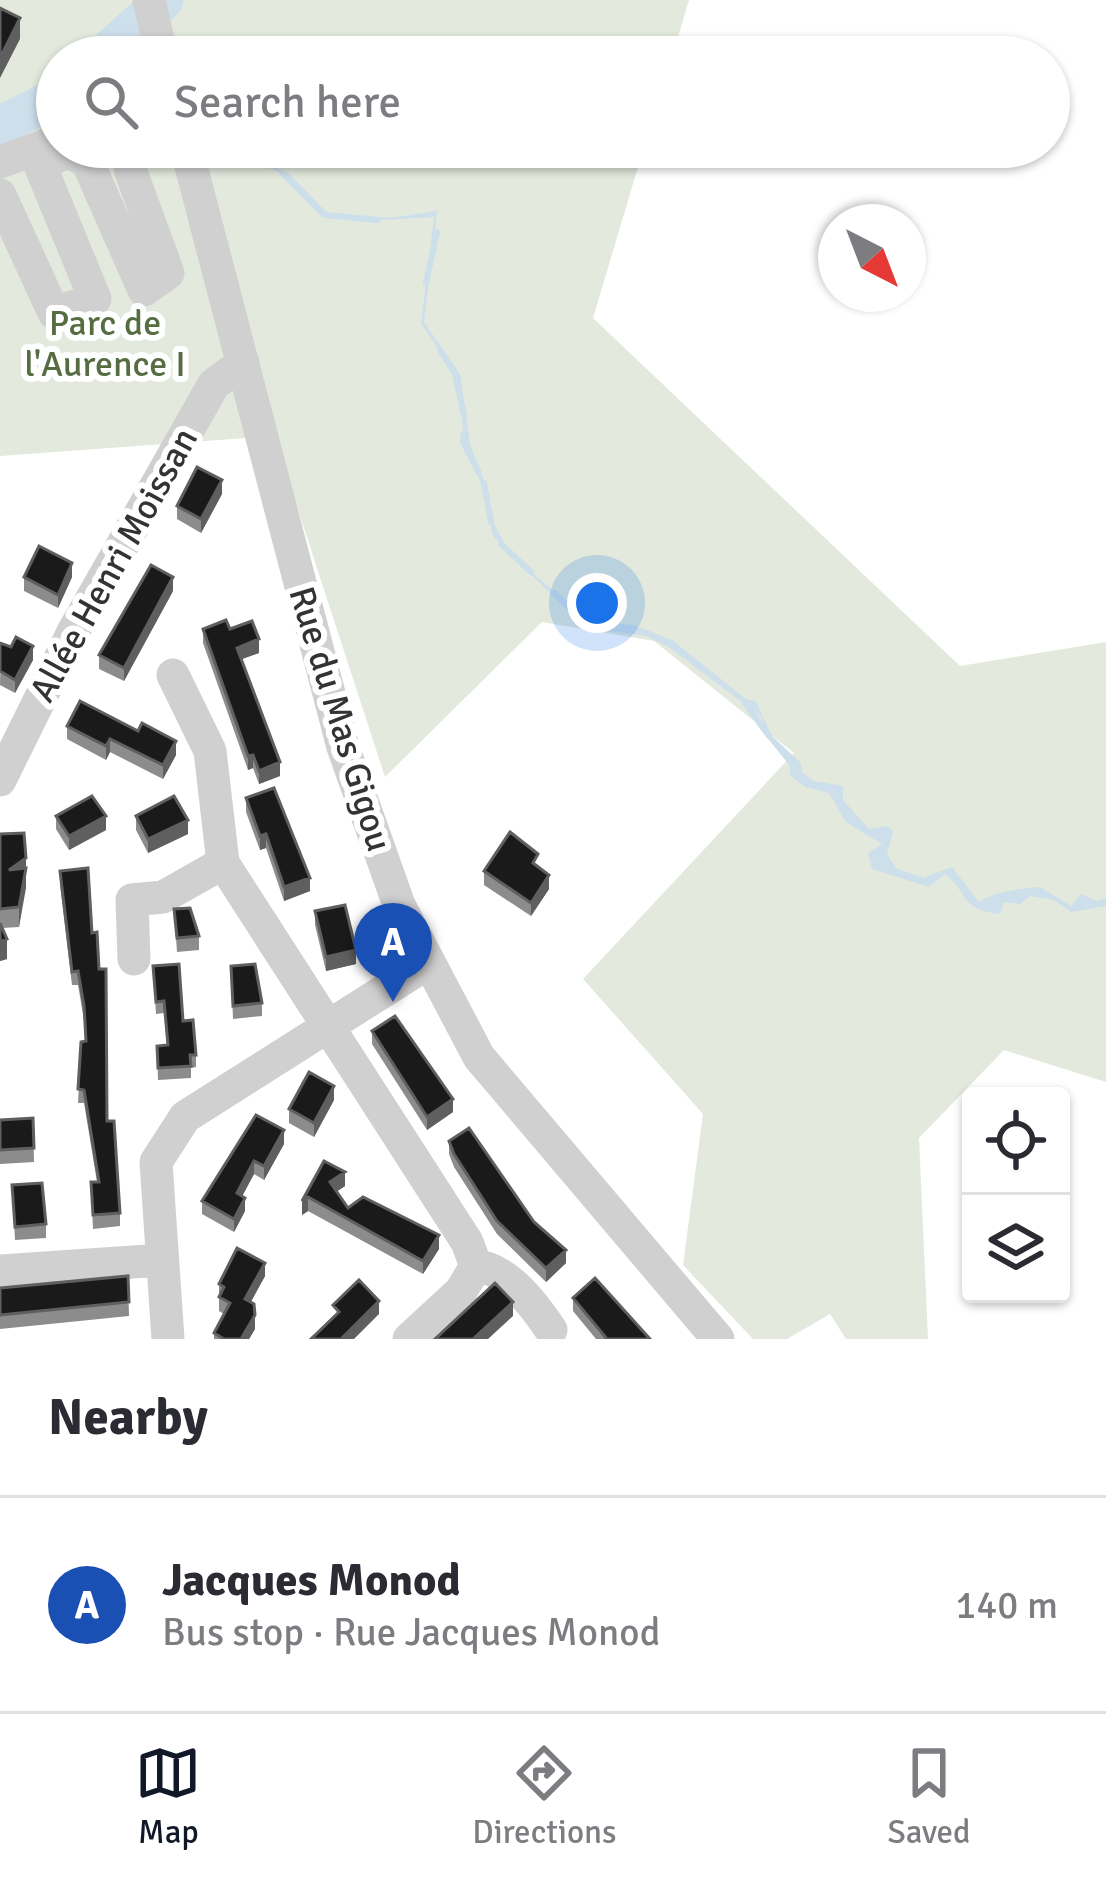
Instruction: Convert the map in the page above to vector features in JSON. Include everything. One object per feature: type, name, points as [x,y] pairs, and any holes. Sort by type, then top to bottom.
[{"type":"street","points":[[149,0],[157,36]]},
{"type":"street","points":[[0,163],[36,148]]},
{"type":"street","points":[[0,195],[54,313],[95,299],[41,168]]},
{"type":"street","points":[[90,168],[144,290],[168,273],[131,168]]},
{"type":"street","name":"Rue du Mas Gigou","points":[[192,168],[343,747],[399,905],[479,1057],[718,1339]]},
{"type":"street","name":"Allée Henri Moissan","points":[[0,780],[73,632],[214,384],[243,363]]},
{"type":"street","points":[[173,675],[210,752],[223,863],[467,1242],[476,1266]]},
{"type":"street","points":[[134,959],[132,901],[163,897],[223,863]]},
{"type":"street","points":[[168,1339],[156,1162],[185,1117],[428,963]]},
{"type":"street","points":[[0,1270],[162,1260]]},
{"type":"street","points":[[476,1266],[488,1267],[510,1282],[551,1330]]},
{"type":"street","points":[[409,1339],[461,1291],[476,1266]]},
{"type":"green space","name":"Parc de l'Aurence I","points":[[0,0],[689,0],[678,36],[36,36],[36,168],[638,168],[593,318],[960,666],[1106,642],[1106,1082],[1004,1050],[968,1087],[962,1087],[962,1093],[919,1138],[928,1339],[846,1339],[830,1314],[787,1339],[753,1339],[683,1265],[703,1114],[583,979],[794,753],[654,641],[542,622],[385,777],[274,436],[0,456]]},
{"type":"water","points":[[271,168],[290,174],[326,212],[389,218],[437,211],[424,322],[460,374],[470,444],[488,490],[490,516],[509,552],[493,536],[480,481],[463,442],[462,401],[455,374],[421,323],[434,217],[363,221],[324,215],[313,208],[295,181]]},
{"type":"water","points":[[517,560],[587,620],[632,625],[672,640],[746,699],[756,701],[771,735],[800,762],[803,773],[814,781],[843,786],[843,800],[869,829],[888,826],[893,831],[887,854],[896,868],[923,878],[952,867],[979,902],[1040,887],[1071,906],[1081,894],[1097,901],[1106,898],[1106,906],[1071,912],[1054,900],[1030,896],[1020,904],[1004,902],[1000,914],[987,912],[971,904],[945,874],[929,887],[872,869],[868,853],[882,844],[846,822],[829,793],[805,787],[790,775],[790,766],[765,735],[762,717],[654,636],[589,626],[574,617]]},
{"type":"building","points":[[0,8],[20,18],[0,58]]},
{"type":"building","points":[[197,467],[222,480],[201,519],[177,506]]},
{"type":"building","points":[[39,546],[72,563],[58,595],[24,577]]},
{"type":"building","points":[[151,565],[173,577],[124,668],[99,655]]},
{"type":"building","points":[[226,620],[230,629],[252,621],[259,639],[237,648],[280,762],[259,771],[253,755],[248,756],[203,629]]},
{"type":"building","points":[[16,637],[33,646],[15,680],[0,671],[0,643],[11,647]]},
{"type":"building","points":[[80,701],[138,731],[142,723],[176,741],[163,765],[110,739],[106,746],[67,726]]},
{"type":"building","points":[[274,788],[310,878],[284,887],[266,834],[260,836],[246,798]]},
{"type":"building","points":[[92,796],[106,816],[69,836],[56,816]]},
{"type":"building","points":[[174,796],[188,820],[148,839],[136,816]]},
{"type":"building","points":[[510,832],[538,854],[533,863],[549,875],[531,903],[484,871]]},
{"type":"building","points":[[24,833],[26,858],[9,870],[26,868],[19,907],[0,909],[0,834]]},
{"type":"building","points":[[88,868],[92,933],[97,932],[99,969],[106,969],[107,1121],[114,1121],[120,1213],[93,1215],[91,1182],[99,1182],[84,1090],[78,1089],[81,1042],[86,1041],[84,1006],[78,971],[72,972],[60,871]]},
{"type":"building","points":[[345,905],[356,950],[326,957],[315,911]]},
{"type":"building","points":[[190,908],[199,936],[177,938],[174,909]]},
{"type":"building","points":[[179,964],[183,1021],[193,1020],[196,1055],[190,1055],[191,1066],[158,1068],[157,1046],[168,1045],[164,1001],[156,1002],[153,966]]},
{"type":"building","points":[[255,964],[262,1003],[233,1006],[231,966]]},
{"type":"building","points":[[395,1016],[453,1099],[427,1117],[372,1031]]},
{"type":"building","points":[[309,1072],[334,1086],[314,1123],[289,1109]]},
{"type":"building","points":[[256,1115],[284,1130],[264,1166],[254,1161],[237,1193],[245,1198],[234,1219],[202,1201]]},
{"type":"building","points":[[33,1118],[34,1148],[0,1150],[0,1120]]},
{"type":"building","points":[[469,1128],[534,1222],[566,1250],[546,1268],[497,1221],[454,1154],[449,1141]]},
{"type":"building","points":[[324,1161],[345,1172],[330,1182],[348,1208],[363,1197],[439,1235],[423,1261],[308,1197],[302,1201]]},
{"type":"building","points":[[42,1183],[46,1224],[15,1227],[12,1185]]},
{"type":"building","points":[[237,1248],[265,1263],[245,1299],[254,1304],[255,1315],[241,1339],[224,1339],[214,1333],[230,1303],[219,1297],[224,1287],[219,1284]]},
{"type":"building","points":[[128,1276],[129,1302],[0,1315],[0,1288]]},
{"type":"building","points":[[595,1278],[650,1339],[607,1339],[573,1298]]},
{"type":"building","points":[[359,1280],[379,1301],[341,1339],[311,1339],[339,1312],[333,1305]]},
{"type":"building","points":[[495,1283],[513,1302],[473,1339],[435,1339]]},
{"type":"waterway","points":[[124,36],[164,0]]},
{"type":"waterway","points":[[0,126],[36,108]]},
{"type":"waterway","points":[[282,173],[324,215],[377,220]]},
{"type":"waterway","points":[[426,283],[437,232]]},
{"type":"waterway","points":[[440,350],[455,374],[464,415]]},
{"type":"waterway","points":[[464,434],[463,442],[478,471]]},
{"type":"waterway","points":[[484,483],[491,522]]},
{"type":"waterway","points":[[501,544],[531,572]]},
{"type":"waterway","points":[[554,593],[575,613]]},
{"type":"waterway","points":[[601,627],[647,633],[674,646]]},
{"type":"waterway","points":[[745,703],[769,736]]},
{"type":"place","name":"Jacques Monod","points":[[393,1002]]}]
